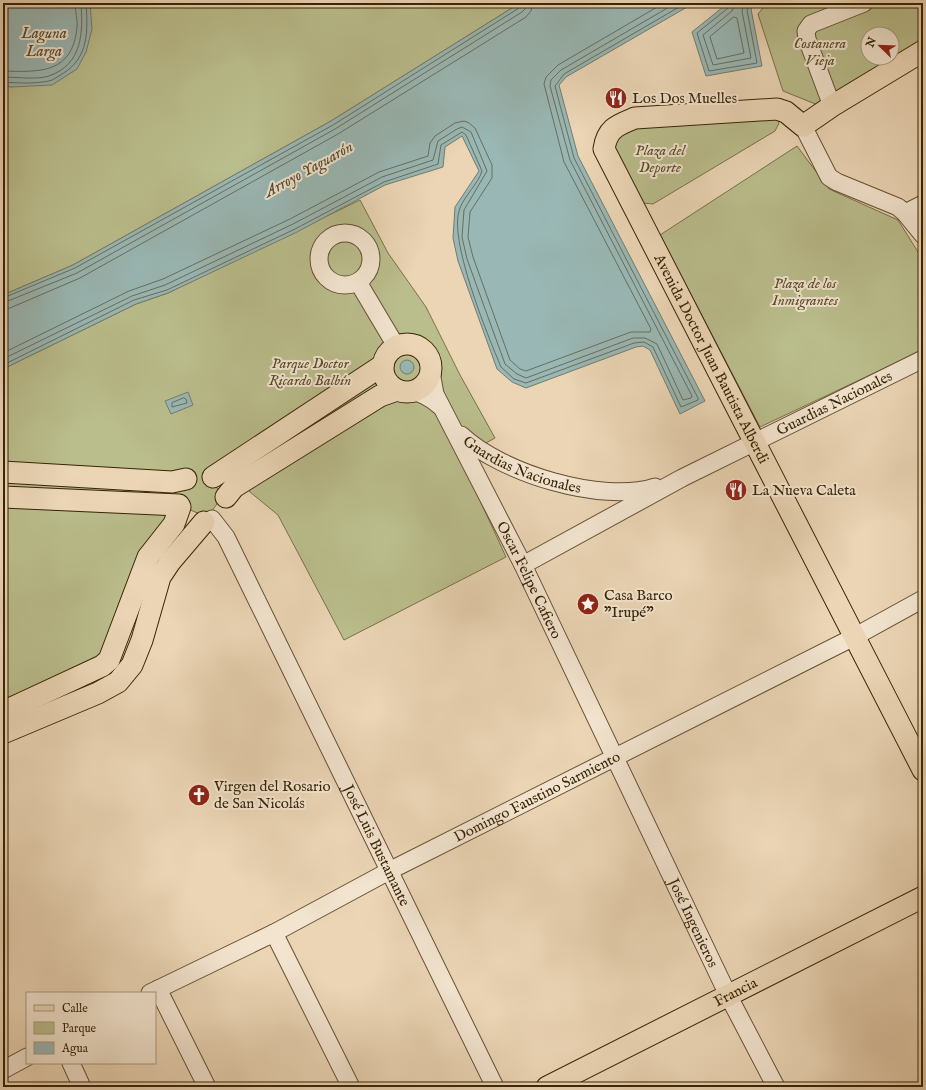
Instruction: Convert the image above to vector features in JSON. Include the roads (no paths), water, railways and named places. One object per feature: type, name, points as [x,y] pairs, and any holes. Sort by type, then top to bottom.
[{"type":"main road","points":[[803,126],[832,106],[923,51]]},
{"type":"main road","name":"Avenida Doctor Juan Bautista Alberdi","points":[[803,126],[786,112],[777,110],[651,116],[635,118],[618,125],[605,138],[604,148],[611,165],[923,770]]},
{"type":"main road","points":[[3,733],[98,693],[118,682],[132,665],[142,640],[160,577],[170,562],[208,520],[222,510],[226,497],[234,487],[380,396],[420,388],[431,372],[429,357],[424,351],[411,344],[396,346],[387,354],[383,365],[386,380],[403,391]]},
{"type":"main road","points":[[213,477],[383,365]]},
{"type":"main road","points":[[3,472],[172,482],[199,474],[213,477],[223,487],[226,497]]},
{"type":"main road","points":[[3,712],[102,666],[109,660],[148,557],[174,524],[179,506],[179,491],[186,479]]},
{"type":"main road","points":[[3,497],[179,506]]},
{"type":"main road","points":[[179,506],[192,520],[208,520]]},
{"type":"main road","name":"Francia","points":[[547,1087],[923,897]]},
{"type":"street","points":[[832,106],[807,39],[806,32],[811,24],[864,3]]},
{"type":"street","points":[[803,126],[829,177],[837,182],[898,208],[905,213],[923,235]]},
{"type":"street","points":[[905,213],[923,204]]},
{"type":"street","points":[[358,282],[396,346]]},
{"type":"street","name":"Guardias Nacionales","points":[[523,565],[682,478],[923,359]]},
{"type":"street","name":"Oscar Felipe Cafiero","points":[[431,372],[435,394],[440,406],[454,429],[523,565],[615,757]]},
{"type":"street","name":"Oscar Felipe Cafiero","points":[[403,391],[414,391],[431,399],[440,406]]},
{"type":"street","name":"Guardias Nacionales","points":[[454,429],[481,452],[515,469],[550,480],[597,490],[630,492],[651,488],[682,478]]},
{"type":"street","name":"Guardias Nacionales","points":[[597,490],[606,500],[604,521]]},
{"type":"street","name":"José Luis Bustamante","points":[[208,520],[226,537],[495,1087]]},
{"type":"street","name":"Domingo Faustino Sarmiento","points":[[154,991],[274,933],[389,871],[854,637],[923,600]]},
{"type":"street","name":"José Ingenieros","points":[[615,757],[728,995],[776,1087]]},
{"type":"street","points":[[274,933],[350,1087]]},
{"type":"street","points":[[156,995],[207,1087]]},
{"type":"street","points":[[3,1070],[26,1058]]},
{"type":"street","points":[[71,1064],[82,1087]]},
{"type":"water","name":"Laguna Larga","points":[[3,3],[90,3],[92,29],[86,52],[77,69],[52,85],[11,87],[3,85]]},
{"type":"water","name":"Arroyo Yaguarón","points":[[520,3],[694,3],[566,77],[559,85],[578,156],[705,401],[680,414],[650,350],[643,346],[636,347],[526,388],[512,382],[497,369],[458,261],[453,238],[455,207],[479,171],[462,136],[445,147],[443,167],[385,185],[297,232],[168,293],[136,304],[3,369],[3,295],[73,265],[331,121]]},
{"type":"water","points":[[728,3],[757,3],[751,9],[762,66],[706,76],[692,32]]},
{"type":"water","points":[[407,360],[412,362],[414,367],[412,372],[407,374],[402,372],[400,367],[402,362]]},
{"type":"water","points":[[188,392],[193,405],[171,414],[165,401]]},
{"type":"place","name":"Los Dos Muelles","points":[[616,98]]},
{"type":"place","name":"La Nueva Caleta","points":[[736,490]]},
{"type":"place","name":"Casa Barco \"Irupé\"","points":[[588,604]]},
{"type":"place","name":"Virgen del Rosario de San Nicolás","points":[[199,795]]},
{"type":"park label","name":"Costanera Vieja","points":[[820,52]]},
{"type":"park label","name":"Plaza del Deporte","points":[[660,158]]},
{"type":"park label","name":"Plaza de los Inmigrantes","points":[[805,292]]},
{"type":"park label","name":"Parque Doctor Ricardo Balbín","points":[[310,372]]}]
